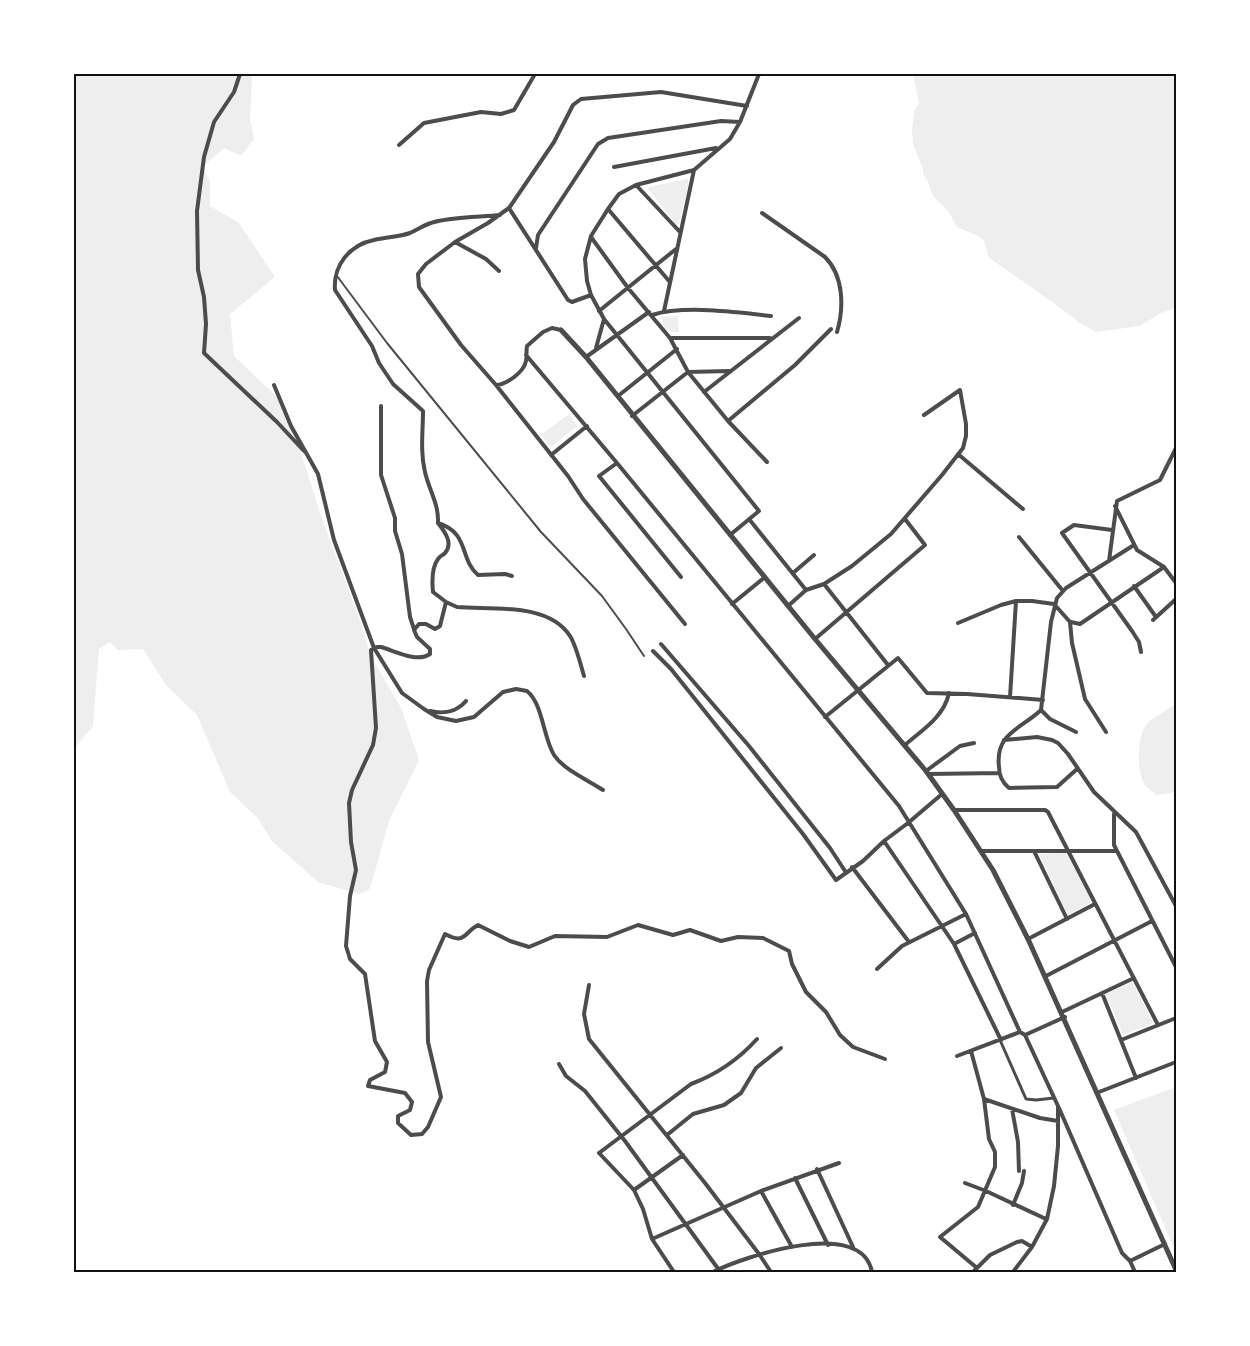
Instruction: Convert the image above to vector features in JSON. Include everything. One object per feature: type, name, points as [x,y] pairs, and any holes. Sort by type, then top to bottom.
[{"type":"street","points":[[240,74],[234,92],[214,122],[204,157],[197,211],[198,270],[204,297],[206,324],[204,354],[277,422],[308,456]]},
{"type":"street","points":[[399,145],[424,123],[481,112],[501,114],[514,110],[535,74]]},
{"type":"street","points":[[730,535],[759,511],[604,319],[591,296],[586,281],[585,259],[591,236],[619,194],[636,185],[694,170],[730,138],[740,122],[759,74]]},
{"type":"street","points":[[686,624],[583,499],[568,476],[496,385],[461,345],[417,281],[422,268],[455,242],[509,208],[554,142],[573,105],[580,99],[661,92],[747,106]]},
{"type":"street","points":[[536,248],[538,235],[598,144],[608,138],[721,121],[740,122]]},
{"type":"street","points":[[614,167],[717,148]]},
{"type":"street","points":[[664,311],[694,170]]},
{"type":"street","points":[[636,185],[680,232]]},
{"type":"street","points":[[509,208],[570,302],[591,296]]},
{"type":"street","points":[[608,209],[669,281]]},
{"type":"street","points":[[762,213],[832,264],[837,276],[841,300],[841,316],[837,332]]},
{"type":"street","points":[[501,214],[440,220],[410,233],[357,246],[342,259],[335,273],[335,290],[372,346],[379,363],[393,384],[423,411],[422,454],[426,476],[437,502],[438,523],[448,536],[448,547],[434,566],[433,592],[446,603],[457,607],[502,608],[538,613],[553,620],[570,636],[584,676]]},
{"type":"street","points":[[591,236],[628,288],[670,338],[688,372],[728,421],[767,462]]},
{"type":"street","points":[[455,242],[486,259],[499,271]]},
{"type":"street","points":[[599,311],[676,249]]},
{"type":"street","points":[[586,357],[616,333],[650,314],[664,311],[737,312],[771,316]]},
{"type":"street","points":[[704,392],[799,318]]},
{"type":"street","points":[[596,349],[604,319]]},
{"type":"street","points":[[496,385],[502,385],[521,371],[526,361],[527,346],[543,332],[555,328],[561,330],[586,357],[943,793],[993,870],[1029,939],[1099,1092],[1176,1270]]},
{"type":"street","points":[[728,421],[795,365],[831,329]]},
{"type":"street","points":[[670,338],[771,339]]},
{"type":"street","points":[[617,397],[677,349]]},
{"type":"street","points":[[526,355],[617,462],[899,806],[966,914],[1020,1032],[1025,1035],[1058,1106],[1122,1253],[1130,1261],[1135,1272]]},
{"type":"street","points":[[632,416],[688,372],[730,371]]},
{"type":"street","points":[[274,385],[282,406],[318,474],[334,540],[374,648],[402,693],[424,709],[446,720],[465,720],[479,713],[503,692],[516,689],[527,691],[536,703],[549,746],[556,758],[603,790]]},
{"type":"street","points":[[788,606],[807,590],[824,584],[852,566],[905,519],[963,448],[966,424],[960,390],[924,415]]},
{"type":"street","points":[[381,406],[381,475],[395,518],[395,531],[402,554],[410,618],[417,637],[430,649],[427,657],[419,658],[381,647],[371,650],[375,736],[367,762],[352,790],[349,803],[351,842],[356,870],[350,896],[346,946],[350,959],[364,974],[375,1041],[387,1062],[385,1072],[370,1080],[368,1086],[405,1093],[412,1102],[410,1110],[397,1119],[398,1123],[408,1133],[418,1135],[425,1131],[441,1097],[429,1042],[427,988],[429,970],[445,934],[456,939],[463,938],[478,925],[510,941],[529,947],[546,938],[560,935],[607,937],[638,925],[673,935],[690,930],[721,941],[738,937],[767,939],[789,951],[792,964],[807,992],[826,1012],[840,1035],[853,1047],[885,1059]]},
{"type":"street","points":[[551,455],[587,426]]},
{"type":"street","points":[[1109,561],[1115,506],[1119,499],[1160,480],[1176,448]]},
{"type":"street","points":[[958,454],[1023,509]]},
{"type":"street","points":[[617,462],[599,476],[681,577]]},
{"type":"street","points":[[1115,506],[1134,545],[1142,554],[1164,567],[1176,583]]},
{"type":"street","points":[[749,519],[807,590]]},
{"type":"street","points":[[815,639],[925,545],[905,519]]},
{"type":"street","points":[[438,523],[453,530],[464,545],[470,566],[478,575],[512,576]]},
{"type":"street","points":[[1112,530],[1074,525],[1062,533],[1139,642],[1141,652]]},
{"type":"street","points":[[1019,537],[1063,591]]},
{"type":"street","points":[[1077,769],[1052,788],[1009,788],[1005,786],[999,773],[999,751],[1004,740],[1015,728],[1041,710],[1054,604],[1063,591],[1134,545]]},
{"type":"street","points":[[793,573],[814,555]]},
{"type":"street","points":[[958,623],[1000,605],[1016,601],[1032,601],[1054,604],[1070,622],[1080,624],[1164,567]]},
{"type":"street","points":[[732,604],[765,577]]},
{"type":"street","points":[[824,584],[888,665]]},
{"type":"street","points":[[1134,586],[1155,618],[1176,599]]},
{"type":"street","points":[[1010,697],[1016,601]]},
{"type":"street","points":[[414,630],[419,624],[438,628],[446,603]]},
{"type":"street","points":[[1070,622],[1071,643],[1084,699],[1106,732]]},
{"type":"street","points":[[661,644],[749,746],[830,848],[845,872]]},
{"type":"street","points":[[653,651],[803,834],[836,880],[943,793]]},
{"type":"street","points":[[825,717],[898,658],[927,693],[1043,700]]},
{"type":"street","points":[[904,746],[942,713],[949,693]]},
{"type":"street","points":[[424,709],[436,712],[453,711],[462,707],[466,701]]},
{"type":"street","points":[[1041,710],[1050,719],[1076,732]]},
{"type":"street","points":[[1004,740],[1036,737],[1052,740],[1062,747],[1094,792],[1136,832],[1176,906]]},
{"type":"street","points":[[926,772],[960,746],[974,743]]},
{"type":"street","points":[[926,772],[999,773]]},
{"type":"street","points":[[954,810],[1045,810],[1051,816],[1158,1025]]},
{"type":"street","points":[[1114,813],[1113,839],[1117,852],[1176,967]]},
{"type":"street","points":[[884,841],[954,944],[1026,1099],[1036,1101],[1054,1098]]},
{"type":"street","points":[[981,851],[1117,852]]},
{"type":"street","points":[[1034,851],[1067,919]]},
{"type":"street","points":[[852,867],[909,942]]},
{"type":"street","points":[[1029,939],[1095,904]]},
{"type":"street","points":[[877,969],[909,942],[966,914]]},
{"type":"street","points":[[1046,976],[1152,921]]},
{"type":"street","points":[[954,944],[975,933]]},
{"type":"street","points":[[1025,1035],[1134,978]]},
{"type":"street","points":[[589,984],[584,1014],[589,1039],[724,1207],[771,1272]]},
{"type":"street","points":[[1102,993],[1136,1078]]},
{"type":"street","points":[[1121,1040],[1176,1018]]},
{"type":"street","points":[[957,1056],[1020,1032]]},
{"type":"street","points":[[674,1272],[652,1239],[643,1209],[634,1190],[599,1153],[691,1084],[726,1067],[757,1039]]},
{"type":"street","points":[[667,1135],[693,1114],[724,1105],[741,1093],[756,1068],[781,1048]]},
{"type":"street","points":[[970,1052],[984,1099],[995,1167],[978,1207],[940,1237],[975,1270],[994,1252],[1017,1242],[1022,1241],[1032,1247]]},
{"type":"street","points":[[1099,1092],[1176,1062]]},
{"type":"street","points":[[559,1064],[566,1076],[585,1091],[621,1136],[719,1270]]},
{"type":"street","points":[[984,1099],[1040,1118],[1058,1121]]},
{"type":"street","points":[[1013,1272],[1032,1247],[1047,1219],[1056,1172],[1058,1106]]},
{"type":"street","points":[[1011,1109],[1022,1171],[1022,1183],[1013,1205]]},
{"type":"street","points":[[634,1190],[683,1155]]},
{"type":"street","points":[[652,1239],[761,1191],[839,1162]]},
{"type":"street","points":[[817,1169],[853,1247],[866,1258],[871,1265],[872,1272]]},
{"type":"street","points":[[795,1178],[828,1245]]},
{"type":"street","points":[[965,1183],[1047,1219]]},
{"type":"street","points":[[761,1191],[792,1247]]},
{"type":"street","points":[[1130,1261],[1165,1244]]},
{"type":"street","points":[[713,1272],[739,1260],[792,1247],[828,1245],[853,1247]]},
{"type":"lane","points":[[335,273],[387,343],[541,532],[602,596],[644,656]]},
{"type":"shaded area","points":[[83,74],[249,74],[252,78],[250,119],[254,139],[241,156],[224,148],[202,167],[210,181],[210,206],[238,222],[275,277],[230,314],[234,356],[275,395],[292,424],[322,519],[371,656],[401,708],[419,760],[389,821],[370,889],[359,894],[318,882],[271,840],[258,818],[230,792],[197,715],[166,685],[143,649],[118,650],[110,642],[99,649],[93,726],[74,749],[74,76]]},
{"type":"shaded area","points":[[913,74],[1176,74],[1176,308],[1161,313],[1140,326],[1096,332],[989,258],[984,241],[957,227],[949,212],[933,196],[923,173],[913,145],[914,112],[919,103]]},
{"type":"shaded area","points":[[686,179],[688,186],[679,223],[676,224],[648,189]]},
{"type":"shaded area","points":[[678,316],[679,332],[664,328],[661,317]]},
{"type":"shaded area","points":[[569,414],[577,426],[551,447],[541,435]]},
{"type":"shaded area","points":[[1176,702],[1176,792],[1156,795],[1145,785],[1140,772],[1141,738],[1146,725]]},
{"type":"shaded area","points":[[1066,853],[1092,902],[1068,915],[1039,854]]},
{"type":"shaded area","points":[[1133,982],[1153,1023],[1123,1035],[1106,994]]},
{"type":"shaded area","points":[[1176,1087],[1176,1253],[1114,1110]]}]
